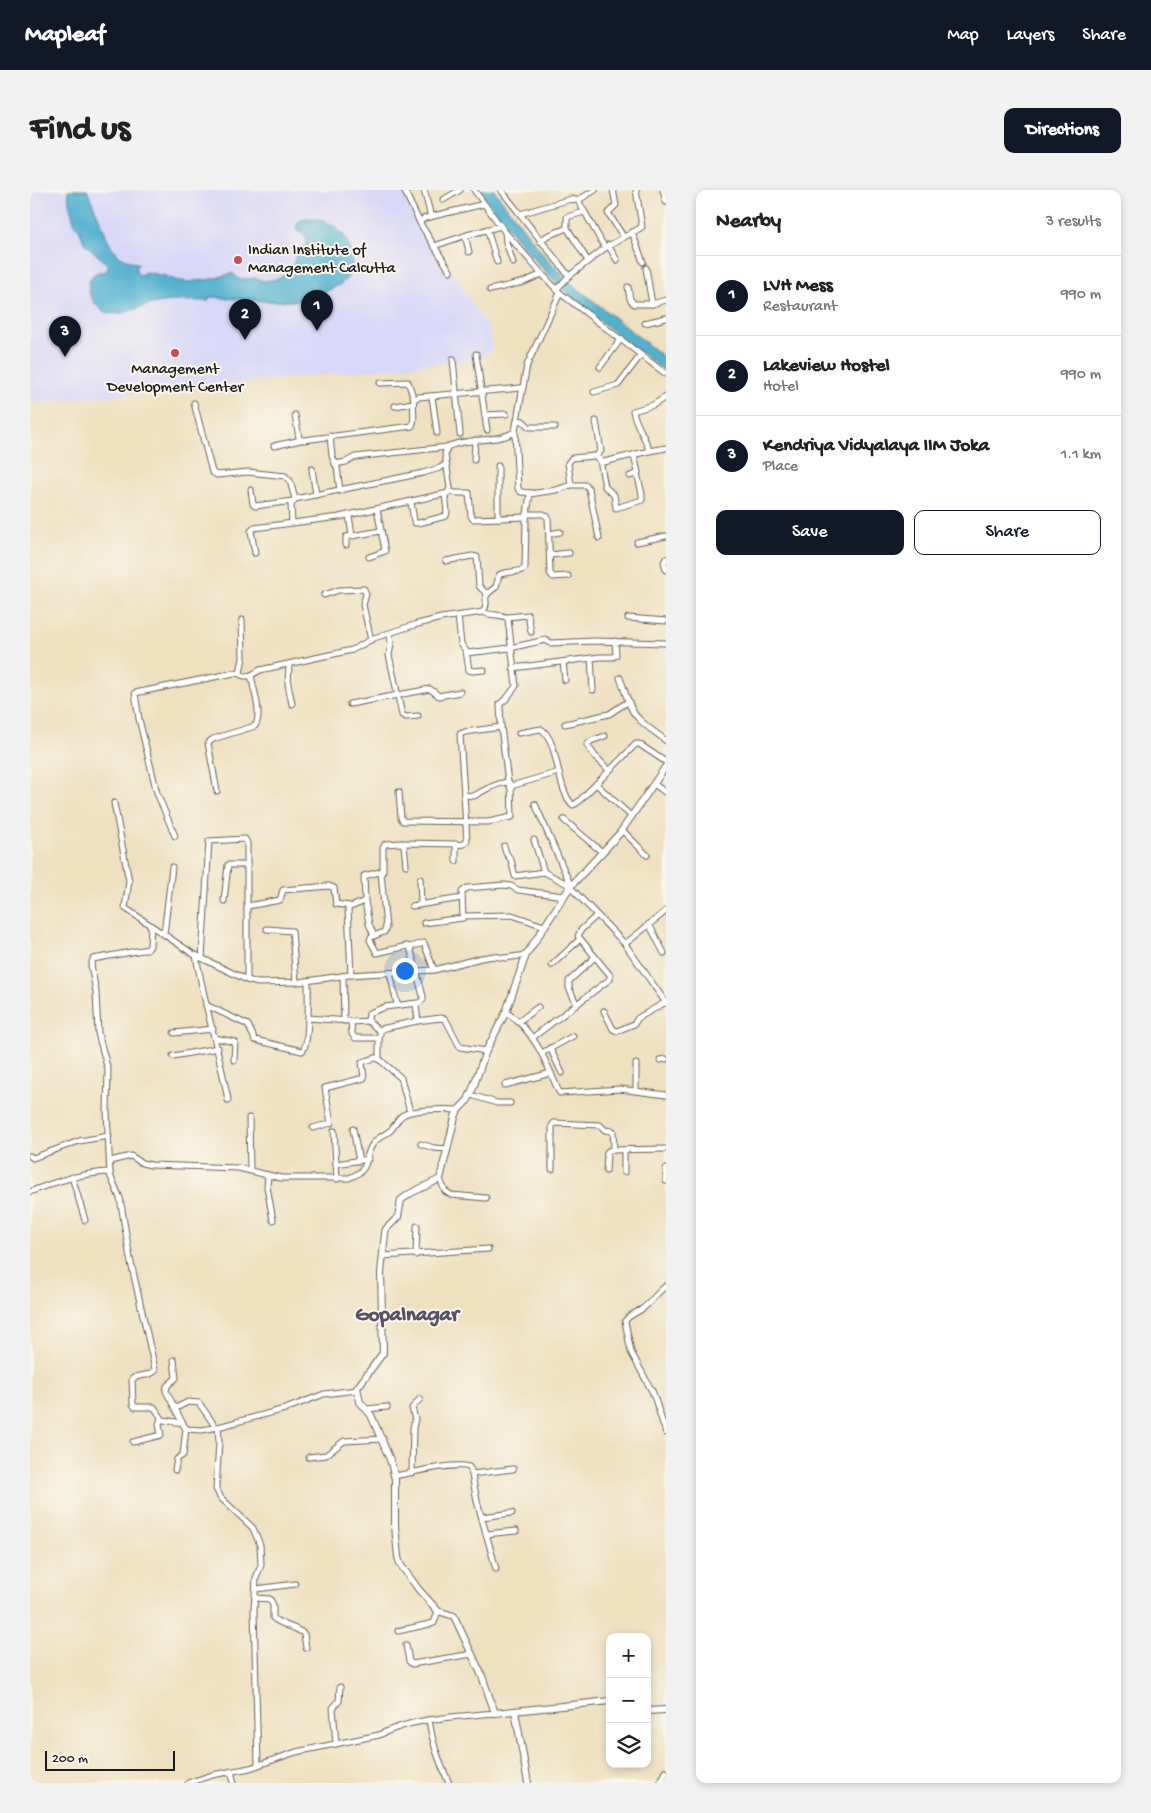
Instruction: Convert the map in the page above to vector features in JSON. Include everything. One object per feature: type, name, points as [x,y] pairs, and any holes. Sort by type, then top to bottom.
[{"type":"street","points":[[404,190],[420,222],[450,271]]},
{"type":"street","points":[[424,190],[431,217]]},
{"type":"street","points":[[443,200],[460,190]]},
{"type":"street","points":[[474,190],[506,232],[558,290],[666,374]]},
{"type":"street","points":[[501,190],[569,276]]},
{"type":"street","points":[[614,190],[616,205],[608,213],[623,236]]},
{"type":"street","points":[[599,538],[589,489],[583,484],[556,490],[532,493],[520,492],[518,489],[516,431],[527,365],[558,290],[569,276],[588,261],[623,236],[640,228],[642,224],[636,190]]},
{"type":"street","points":[[663,190],[666,202]]},
{"type":"street","points":[[579,201],[592,191]]},
{"type":"street","points":[[520,214],[571,199],[579,201]]},
{"type":"street","points":[[579,201],[584,212],[617,260]]},
{"type":"street","points":[[420,222],[431,217],[484,204]]},
{"type":"street","points":[[584,212],[566,218],[567,228],[588,261]]},
{"type":"street","points":[[434,246],[501,226]]},
{"type":"street","points":[[540,241],[567,228]]},
{"type":"street","points":[[488,229],[497,262]]},
{"type":"street","points":[[506,232],[505,238],[513,263]]},
{"type":"street","points":[[632,232],[643,262]]},
{"type":"street","points":[[467,235],[469,252]]},
{"type":"street","points":[[646,268],[652,304]]},
{"type":"street","points":[[490,290],[524,282],[542,274]]},
{"type":"street","points":[[628,287],[630,299],[634,304],[652,304],[666,300]]},
{"type":"street","points":[[645,323],[666,318]]},
{"type":"street","points":[[600,367],[621,339]]},
{"type":"street","points":[[476,354],[483,391],[487,430]]},
{"type":"street","points":[[594,392],[618,386],[641,355]]},
{"type":"street","points":[[453,359],[460,434]]},
{"type":"street","points":[[274,446],[301,440],[412,426],[414,422],[414,401],[408,382],[380,383]]},
{"type":"street","points":[[396,406],[414,401],[418,397],[522,388]]},
{"type":"street","points":[[432,396],[437,433]]},
{"type":"street","points":[[649,450],[633,411],[653,405],[666,397]]},
{"type":"street","points":[[194,403],[211,470],[214,474],[248,472],[285,476],[290,481],[294,500],[291,505],[292,523]]},
{"type":"street","points":[[485,416],[506,414]]},
{"type":"street","points":[[295,415],[301,440]]},
{"type":"street","points":[[518,420],[523,421],[529,427],[555,427]]},
{"type":"street","points":[[596,422],[601,451],[598,458],[605,487],[614,495],[616,508],[642,500],[634,455]]},
{"type":"street","points":[[336,464],[346,462],[355,457],[447,447],[460,442],[508,435],[516,431]]},
{"type":"street","points":[[330,436],[332,456],[336,464],[340,490]]},
{"type":"street","points":[[474,440],[474,460]]},
{"type":"street","points":[[410,502],[415,523],[446,516],[445,450],[447,447]]},
{"type":"street","points":[[570,486],[568,463],[570,459],[584,456],[598,458],[604,462],[649,450],[666,448]]},
{"type":"street","points":[[251,490],[255,506],[294,500],[423,473],[440,468],[446,464]]},
{"type":"street","points":[[498,466],[498,518]]},
{"type":"street","points":[[312,469],[316,495]]},
{"type":"street","points":[[630,476],[637,473]]},
{"type":"street","points":[[255,553],[251,529],[349,515],[447,493],[469,493],[471,516],[473,519],[543,514],[548,517],[551,576],[568,576]]},
{"type":"street","points":[[486,594],[496,587],[500,574],[524,569],[529,496],[532,493]]},
{"type":"street","points":[[369,558],[385,552],[377,509]]},
{"type":"street","points":[[349,515],[352,536]]},
{"type":"street","points":[[346,545],[346,537],[381,530]]},
{"type":"street","points":[[549,534],[560,532]]},
{"type":"street","points":[[637,542],[666,536]]},
{"type":"street","points":[[550,555],[569,553]]},
{"type":"street","points":[[446,561],[472,556],[477,557],[479,586],[486,594],[486,608],[483,612]]},
{"type":"street","points":[[666,559],[664,562],[666,570]]},
{"type":"street","points":[[324,595],[339,590],[364,589],[366,594],[362,603],[371,640]]},
{"type":"street","points":[[175,836],[157,793],[138,719],[135,693],[240,673],[244,676],[250,675],[260,670],[352,650],[371,640],[414,625],[483,612],[490,616],[528,615],[531,632]]},
{"type":"street","points":[[458,616],[461,644],[467,653],[469,670],[484,670]]},
{"type":"street","points":[[399,792],[403,822],[488,822],[510,818],[512,815],[500,704],[516,686],[507,617]]},
{"type":"street","points":[[628,618],[666,621]]},
{"type":"street","points":[[240,673],[243,658],[242,620]]},
{"type":"street","points":[[390,634],[391,644],[389,652],[404,717],[418,716]]},
{"type":"street","points":[[467,653],[545,640],[551,643],[615,641],[666,643]]},
{"type":"street","points":[[513,668],[614,656],[615,641]]},
{"type":"street","points":[[591,658],[593,690]]},
{"type":"street","points":[[563,662],[565,680]]},
{"type":"street","points":[[289,665],[288,684],[292,704]]},
{"type":"street","points":[[217,792],[208,743],[213,739],[257,724],[257,711],[250,675]]},
{"type":"street","points":[[620,678],[638,718],[666,741]]},
{"type":"street","points":[[350,704],[430,689],[439,696],[460,692]]},
{"type":"street","points":[[565,724],[610,714],[629,701]]},
{"type":"street","points":[[434,970],[424,943],[377,953],[370,940],[371,937],[384,932],[386,928],[381,872],[384,869],[383,848],[385,844],[464,844],[467,841],[460,734],[501,726]]},
{"type":"street","points":[[518,733],[544,730],[551,743],[568,800],[573,805],[578,803],[637,743],[666,762]]},
{"type":"street","points":[[605,736],[591,741],[588,745],[595,756],[609,770]]},
{"type":"street","points":[[486,1198],[451,1195],[445,1191],[440,1179],[458,1110],[470,1095],[486,1051],[506,1012],[526,955],[571,886],[622,830],[666,766]]},
{"type":"street","points":[[464,795],[474,796],[501,783],[510,785],[559,772]]},
{"type":"street","points":[[596,784],[632,817]]},
{"type":"street","points":[[654,784],[666,793]]},
{"type":"street","points":[[114,803],[129,881],[125,908],[196,955],[247,980],[258,983],[296,982],[351,975],[434,970],[481,958],[494,956],[505,958],[526,955]]},
{"type":"street","points":[[535,804],[571,886],[596,916],[625,944],[666,1003],[638,1018],[634,1024],[617,1031],[613,1029],[604,1011]]},
{"type":"street","points":[[564,820],[602,852]]},
{"type":"street","points":[[622,830],[647,855]]},
{"type":"street","points":[[202,958],[209,842],[245,839],[247,844],[248,906],[247,980]]},
{"type":"street","points":[[534,840],[544,872]]},
{"type":"street","points":[[403,843],[406,865]]},
{"type":"street","points":[[456,861],[457,844]]},
{"type":"street","points":[[504,846],[511,860],[515,876],[544,872],[571,886]]},
{"type":"street","points":[[224,901],[228,865],[247,864]]},
{"type":"street","points":[[164,934],[172,866]]},
{"type":"street","points":[[374,936],[369,924],[365,901],[364,876],[381,872]]},
{"type":"street","points":[[420,879],[421,904]]},
{"type":"street","points":[[464,916],[462,892],[465,889],[504,885],[518,890],[564,896]]},
{"type":"street","points":[[248,906],[280,900],[282,890],[329,886],[334,888],[336,904],[350,906],[365,901]]},
{"type":"street","points":[[412,906],[462,898]]},
{"type":"street","points":[[350,906],[347,912],[351,975]]},
{"type":"street","points":[[625,944],[666,911]]},
{"type":"street","points":[[424,923],[464,916],[512,915],[544,926]]},
{"type":"street","points":[[532,1038],[610,979],[610,975],[578,936],[580,930],[596,916]]},
{"type":"street","points":[[649,924],[664,953]]},
{"type":"street","points":[[151,926],[148,950],[95,959],[91,966],[97,998],[98,1033],[108,1070],[106,1092],[109,1136],[113,1160],[110,1172],[120,1198],[130,1258],[155,1369],[155,1372],[151,1374],[132,1379],[133,1404],[135,1407],[154,1406],[161,1418],[202,1430],[285,1409],[321,1394],[357,1390]]},
{"type":"street","points":[[267,929],[292,931],[296,982]]},
{"type":"street","points":[[552,965],[580,939]]},
{"type":"street","points":[[368,1021],[368,1014],[370,1012],[398,1004],[422,1001],[417,971],[410,947]]},
{"type":"street","points":[[196,955],[228,1100]]},
{"type":"street","points":[[577,1005],[569,988],[569,981],[595,957]]},
{"type":"street","points":[[390,972],[398,1004]]},
{"type":"street","points":[[343,976],[344,1021]]},
{"type":"street","points":[[206,1005],[248,1025],[255,1040],[304,1051],[306,1047],[308,1018],[308,981]]},
{"type":"street","points":[[658,991],[666,988]]},
{"type":"street","points":[[417,1003],[418,1021]]},
{"type":"street","points":[[518,1022],[538,1007]]},
{"type":"street","points":[[506,1012],[532,1038],[542,1053],[560,1092],[594,1089],[636,1090],[666,1095]]},
{"type":"street","points":[[308,1018],[352,1022],[368,1021],[380,1031]]},
{"type":"street","points":[[380,1031],[385,1028],[418,1021],[444,1019],[460,1047],[486,1051]]},
{"type":"street","points":[[352,1022],[352,1034],[355,1038],[379,1038]]},
{"type":"street","points":[[174,1033],[213,1029]]},
{"type":"street","points":[[379,1059],[380,1031]]},
{"type":"street","points":[[542,1053],[573,1036]]},
{"type":"street","points":[[215,1038],[235,1042],[234,1060]]},
{"type":"street","points":[[173,1056],[218,1048]]},
{"type":"street","points":[[550,1048],[562,1073]]},
{"type":"street","points":[[313,1128],[331,1124],[325,1088],[362,1078],[365,1076],[362,1062],[375,1058],[379,1059],[401,1078],[410,1112]]},
{"type":"street","points":[[660,1060],[666,1059]]},
{"type":"street","points":[[636,1064],[636,1090]]},
{"type":"street","points":[[505,1085],[551,1073]]},
{"type":"street","points":[[470,1095],[497,1103],[510,1103]]},
{"type":"street","points":[[113,1160],[131,1156],[151,1166],[238,1168],[250,1170],[268,1179],[349,1178],[357,1174],[365,1166],[374,1143],[393,1128],[403,1115],[410,1112],[458,1110]]},
{"type":"street","points":[[249,1118],[250,1170]]},
{"type":"street","points":[[552,1169],[552,1126],[554,1123],[600,1125],[605,1130],[613,1131],[614,1150]]},
{"type":"street","points":[[352,1129],[359,1161]]},
{"type":"street","points":[[334,1131],[337,1179]]},
{"type":"street","points":[[30,1156],[34,1158],[79,1141],[109,1136]]},
{"type":"street","points":[[421,1144],[434,1148],[448,1149]]},
{"type":"street","points":[[606,1172],[608,1152],[614,1150],[666,1149]]},
{"type":"street","points":[[624,1150],[624,1172]]},
{"type":"street","points":[[336,1164],[368,1159]]},
{"type":"street","points":[[666,1169],[666,1181]]},
{"type":"street","points":[[30,1192],[72,1176],[90,1172],[110,1172]]},
{"type":"street","points":[[72,1176],[84,1220]]},
{"type":"street","points":[[268,1179],[273,1220]]},
{"type":"street","points":[[440,1179],[412,1192],[401,1200],[398,1217],[386,1229],[381,1273],[383,1353],[358,1384],[357,1390],[360,1402],[366,1408],[383,1439],[394,1476],[396,1492],[395,1526],[400,1564],[414,1584],[438,1611],[454,1616],[472,1654],[495,1713]]},
{"type":"street","points":[[416,1255],[417,1226]]},
{"type":"street","points":[[383,1256],[488,1249]]},
{"type":"street","points":[[666,1286],[644,1308],[628,1317],[625,1321],[631,1352],[653,1393],[666,1433]]},
{"type":"street","points":[[174,1360],[176,1378],[166,1388],[184,1426],[183,1455],[177,1459],[175,1470]]},
{"type":"street","points":[[412,1473],[415,1419],[412,1408],[420,1399]]},
{"type":"street","points":[[176,1408],[188,1402],[199,1403],[217,1426],[219,1458],[216,1488],[221,1498],[253,1528],[257,1535],[262,1565],[256,1578],[254,1620],[258,1765]]},
{"type":"street","points":[[366,1408],[387,1407]]},
{"type":"street","points":[[132,1442],[161,1435],[159,1424],[161,1418]]},
{"type":"street","points":[[309,1457],[326,1455],[343,1441],[383,1439]]},
{"type":"street","points":[[394,1476],[464,1466],[469,1467],[496,1569]]},
{"type":"street","points":[[472,1474],[513,1469]]},
{"type":"street","points":[[482,1516],[512,1513]]},
{"type":"street","points":[[486,1534],[516,1531]]},
{"type":"street","points":[[256,1589],[295,1584]]},
{"type":"street","points":[[255,1598],[270,1599],[273,1605],[273,1618],[298,1629],[304,1634],[306,1648]]},
{"type":"street","points":[[398,1631],[434,1623],[438,1611]]},
{"type":"street","points":[[406,1645],[409,1661],[412,1664],[472,1654]]},
{"type":"street","points":[[336,1744],[333,1708],[339,1701],[340,1687]]},
{"type":"street","points":[[191,1782],[258,1765],[296,1752],[379,1735],[392,1729],[429,1720],[606,1701]]},
{"type":"street","points":[[651,1711],[666,1710]]},
{"type":"street","points":[[516,1711],[528,1783]]},
{"type":"street","points":[[429,1720],[438,1758],[449,1783]]},
{"type":"street","points":[[232,1771],[234,1783]]},
{"type":"street","points":[[660,1783],[666,1772]]},
{"type":"shaded area","name":"Indian Institute of Management Calcutta","points":[[30,190],[402,190],[488,329],[493,348],[482,359],[30,404]]},
{"type":"water","points":[[68,190],[87,190],[112,249],[116,251],[118,256],[139,264],[136,266],[136,272],[140,275],[145,272],[188,282],[212,279],[233,273],[239,279],[256,278],[263,281],[278,279],[291,271],[297,252],[306,244],[306,237],[296,230],[298,223],[302,219],[307,218],[314,218],[328,223],[342,233],[351,251],[351,270],[347,278],[340,285],[314,298],[276,301],[210,297],[208,301],[163,302],[120,313],[108,313],[98,307],[90,295],[89,283],[91,277],[97,272],[107,271],[108,265],[84,243],[80,231],[74,222]]},
{"type":"water","points":[[479,190],[494,190],[544,255],[570,282],[666,359],[666,372],[597,318],[557,283],[526,250]]},
{"type":"place","name":"Indian Institute of Management Calcutta","points":[[238,260]]},
{"type":"place","name":"LVH Mess","points":[[317,331]]},
{"type":"place","name":"Lakeview Hostel","points":[[245,340]]},
{"type":"place","name":"Management Development Center","points":[[175,353]]},
{"type":"place","name":"Kendriya Vidyalaya IIM Joka","points":[[65,357]]},
{"type":"district","name":"Gopalnagar","points":[[407,1316]]}]
